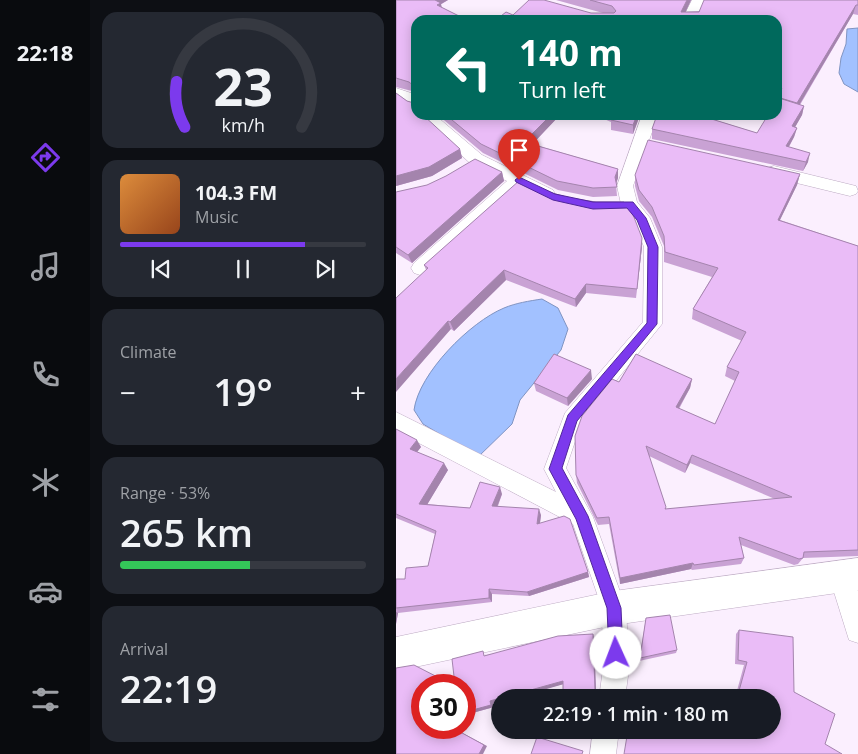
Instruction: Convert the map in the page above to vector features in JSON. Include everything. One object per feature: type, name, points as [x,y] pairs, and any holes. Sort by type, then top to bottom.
[{"type":"main road","points":[[396,654],[614,608],[849,575]]},
{"type":"street","points":[[692,15],[699,0]]},
{"type":"street","points":[[396,93],[406,96],[411,101]]},
{"type":"street","points":[[431,120],[470,163],[519,180],[553,197],[561,198]]},
{"type":"street","points":[[613,689],[616,668],[614,608],[582,516],[555,469],[572,419],[652,324],[653,247],[641,218],[620,204],[624,186],[648,120]]},
{"type":"street","points":[[640,143],[658,147]]},
{"type":"street","points":[[760,168],[850,190]]},
{"type":"street","points":[[420,268],[519,180]]},
{"type":"street","points":[[396,421],[582,516]]},
{"type":"street","points":[[849,575],[858,632]]},
{"type":"street","points":[[602,754],[604,739]]},
{"type":"water","points":[[858,28],[858,92],[844,84],[839,73],[841,58],[846,44],[847,29]]},
{"type":"water","points":[[542,299],[558,308],[568,329],[561,350],[520,400],[512,424],[478,457],[423,424],[414,410],[418,396],[425,380],[448,350],[476,325],[491,315],[513,305]]},
{"type":"building","points":[[396,0],[435,0],[441,3],[437,5],[457,15],[411,15],[411,84],[396,78]]},
{"type":"building","points":[[529,0],[544,0],[591,13],[614,13],[616,11],[612,6],[590,0],[687,0],[681,12],[699,12],[704,0],[858,0],[858,5],[856,5],[797,103],[782,98],[782,15],[513,15]]},
{"type":"building","points":[[506,12],[513,15],[502,15]]},
{"type":"building","points":[[396,93],[411,102],[411,120],[428,120],[460,149],[429,167],[396,176]]},
{"type":"building","points":[[782,99],[804,106],[792,126],[797,128],[786,146],[810,153],[806,162],[652,129],[655,120],[715,120],[757,133],[765,120],[782,120]]},
{"type":"building","points":[[452,120],[546,120],[524,142],[618,169],[615,177],[617,187],[593,188],[557,181],[481,144]]},
{"type":"building","points":[[611,120],[635,120],[633,125]]},
{"type":"building","points":[[648,140],[800,174],[778,220],[858,246],[858,550],[804,552],[803,558],[799,559],[739,537],[744,558],[694,565],[693,563],[620,578],[609,517],[597,518],[576,475],[575,436],[582,416],[612,379],[619,382],[636,354],[692,379],[676,407],[715,424],[739,372],[727,367],[746,332],[693,309],[718,268],[665,252],[664,236],[652,207],[639,190],[635,175]],"holes":[[[646,446],[687,465],[692,455],[792,497],[665,509],[666,507]]]},
{"type":"building","points":[[475,159],[502,172],[408,255],[396,247],[396,192],[427,185]]},
{"type":"building","points":[[520,180],[545,191],[570,198],[596,202],[624,202],[632,212],[642,238],[637,289],[586,284],[575,299],[504,270],[450,322],[448,321],[396,379],[396,298],[428,268],[424,265]]},
{"type":"building","points":[[554,354],[591,370],[567,398],[534,383]]},
{"type":"building","points":[[396,429],[417,440],[410,449],[444,463],[419,504],[470,508],[480,482],[500,487],[492,506],[539,509],[537,524],[564,516],[570,519],[588,572],[527,592],[489,589],[489,598],[396,608],[396,579],[405,579],[406,568],[428,566],[436,531],[396,514]]},
{"type":"building","points":[[670,615],[677,650],[640,658],[646,618]]},
{"type":"building","points":[[739,630],[793,637],[794,692],[835,714],[825,744],[842,754],[624,754],[626,739],[781,739],[781,689],[740,689],[747,662],[738,660]]},
{"type":"building","points":[[593,634],[595,689],[563,689],[563,681],[534,689],[491,689],[491,705],[476,709],[476,674],[454,674],[452,659],[483,651],[484,656],[558,636]]},
{"type":"building","points":[[414,665],[432,674],[411,674],[411,739],[473,739],[484,745],[479,754],[396,754],[396,668]]},
{"type":"building","points":[[536,739],[544,739],[583,751],[582,754],[531,754]]},
{"type":"route","points":[[519,180],[553,197],[593,205],[630,204],[641,218],[653,247],[652,324],[572,419],[555,469],[582,516],[614,608],[616,653]]}]
